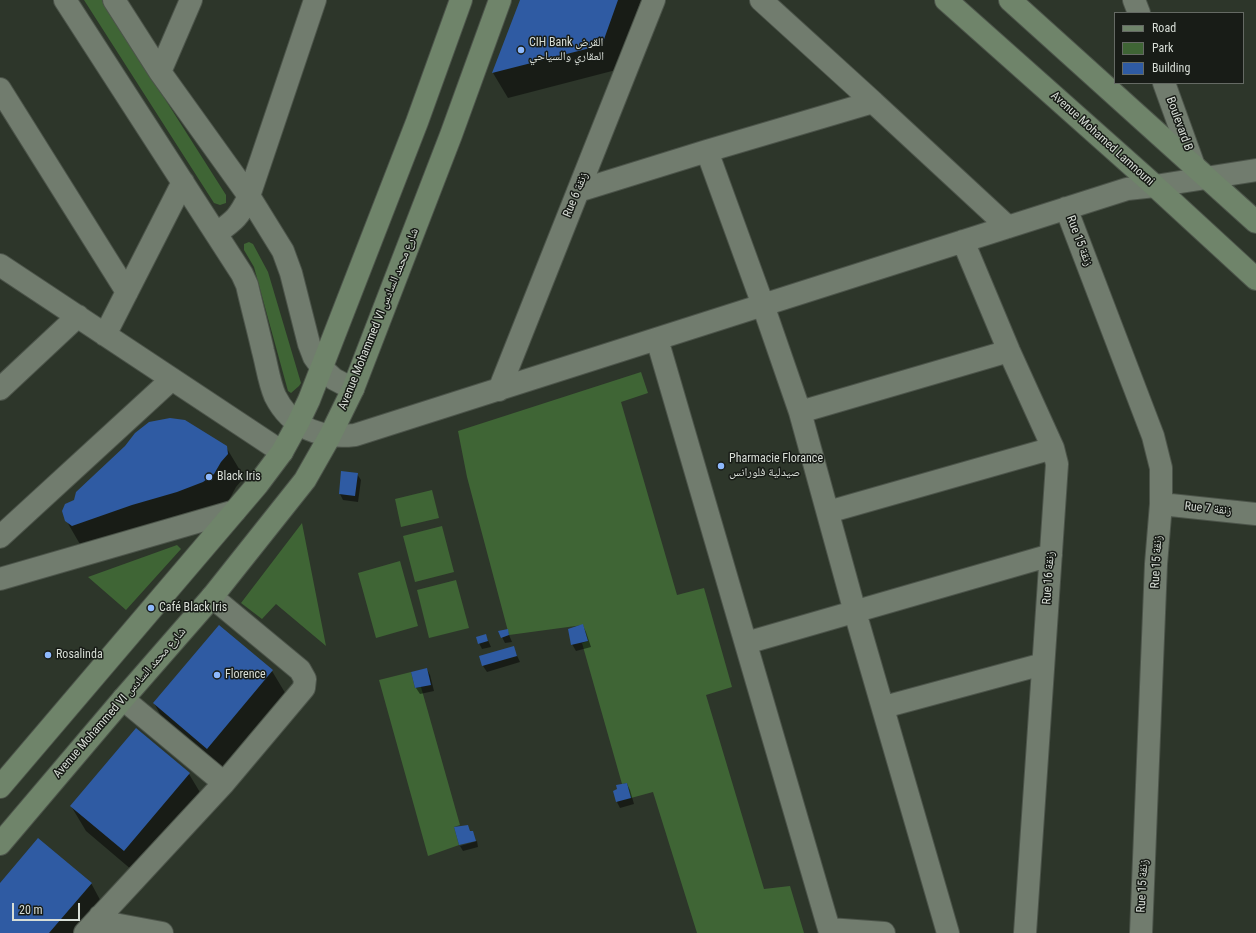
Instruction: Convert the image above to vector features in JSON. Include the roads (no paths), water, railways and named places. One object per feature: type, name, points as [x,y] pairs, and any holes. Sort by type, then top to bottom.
[{"type":"main road","points":[[0,787],[258,484],[282,452],[298,423],[322,368],[417,122],[461,0]]},
{"type":"main road","name":"Avenue Mohammed VI شارع محمد السادس","points":[[0,844],[212,597],[305,480],[330,436],[353,389],[451,135],[500,0]]},
{"type":"main road","name":"Avenue Mohamed Lamnouni","points":[[946,0],[1155,186],[1256,279]]},
{"type":"main road","points":[[1010,0],[1256,222]]},
{"type":"street","points":[[65,0],[217,233],[242,274],[275,396],[282,407],[298,423],[310,430],[330,436],[355,435],[1127,189],[1155,186],[1200,172],[1256,170]]},
{"type":"street","points":[[114,0],[160,72],[248,196],[283,251],[291,273],[309,344],[314,356],[322,368],[334,379],[353,389]]},
{"type":"street","points":[[160,72],[191,0]]},
{"type":"street","points":[[217,233],[234,221],[241,212],[248,196],[314,0]]},
{"type":"street","name":"Rue 6 زنقة","points":[[499,390],[654,0]]},
{"type":"street","points":[[761,0],[1008,227]]},
{"type":"street","points":[[1134,0],[1139,12]]},
{"type":"street","name":"Boulevard B","points":[[1164,84],[1200,172]]},
{"type":"street","points":[[0,89],[127,292]]},
{"type":"street","points":[[578,191],[707,150],[873,102]]},
{"type":"street","points":[[707,150],[800,412],[855,612],[884,707],[948,933]]},
{"type":"street","points":[[105,335],[183,182]]},
{"type":"street","name":"Rue 15 زنقة","points":[[1066,208],[1153,436],[1162,468],[1161,504],[1156,564],[1141,933]]},
{"type":"street","name":"Rue 16 زنقة","points":[[963,241],[1009,351],[1053,448],[1057,464],[1026,933]]},
{"type":"street","points":[[0,265],[282,452]]},
{"type":"street","points":[[0,389],[78,316]]},
{"type":"street","points":[[657,339],[829,929],[884,933]]},
{"type":"street","points":[[800,412],[1009,351]]},
{"type":"street","points":[[0,537],[172,379]]},
{"type":"street","points":[[828,512],[1053,448]]},
{"type":"street","name":"Rue 7 زنقة","points":[[1161,504],[1256,514]]},
{"type":"street","points":[[0,580],[235,511]]},
{"type":"street","points":[[746,643],[1051,556]]},
{"type":"street","points":[[85,933],[99,924],[224,783],[304,688],[305,679],[300,670],[212,597]]},
{"type":"street","points":[[884,707],[1043,664]]},
{"type":"street","points":[[123,699],[224,783]]},
{"type":"street","points":[[99,924],[114,924],[162,933]]},
{"type":"place","name":"CIH Bank القرض العقاري والسياحي","points":[[521,50]]},
{"type":"place","name":"Pharmacie Florance صيدلية فلورانس","points":[[721,466]]},
{"type":"place","name":"Black Iris","points":[[209,477]]},
{"type":"place","name":"Café Black Iris","points":[[151,608]]},
{"type":"place","name":"Rosalinda","points":[[48,655]]},
{"type":"place","name":"Florence","points":[[217,675]]}]
